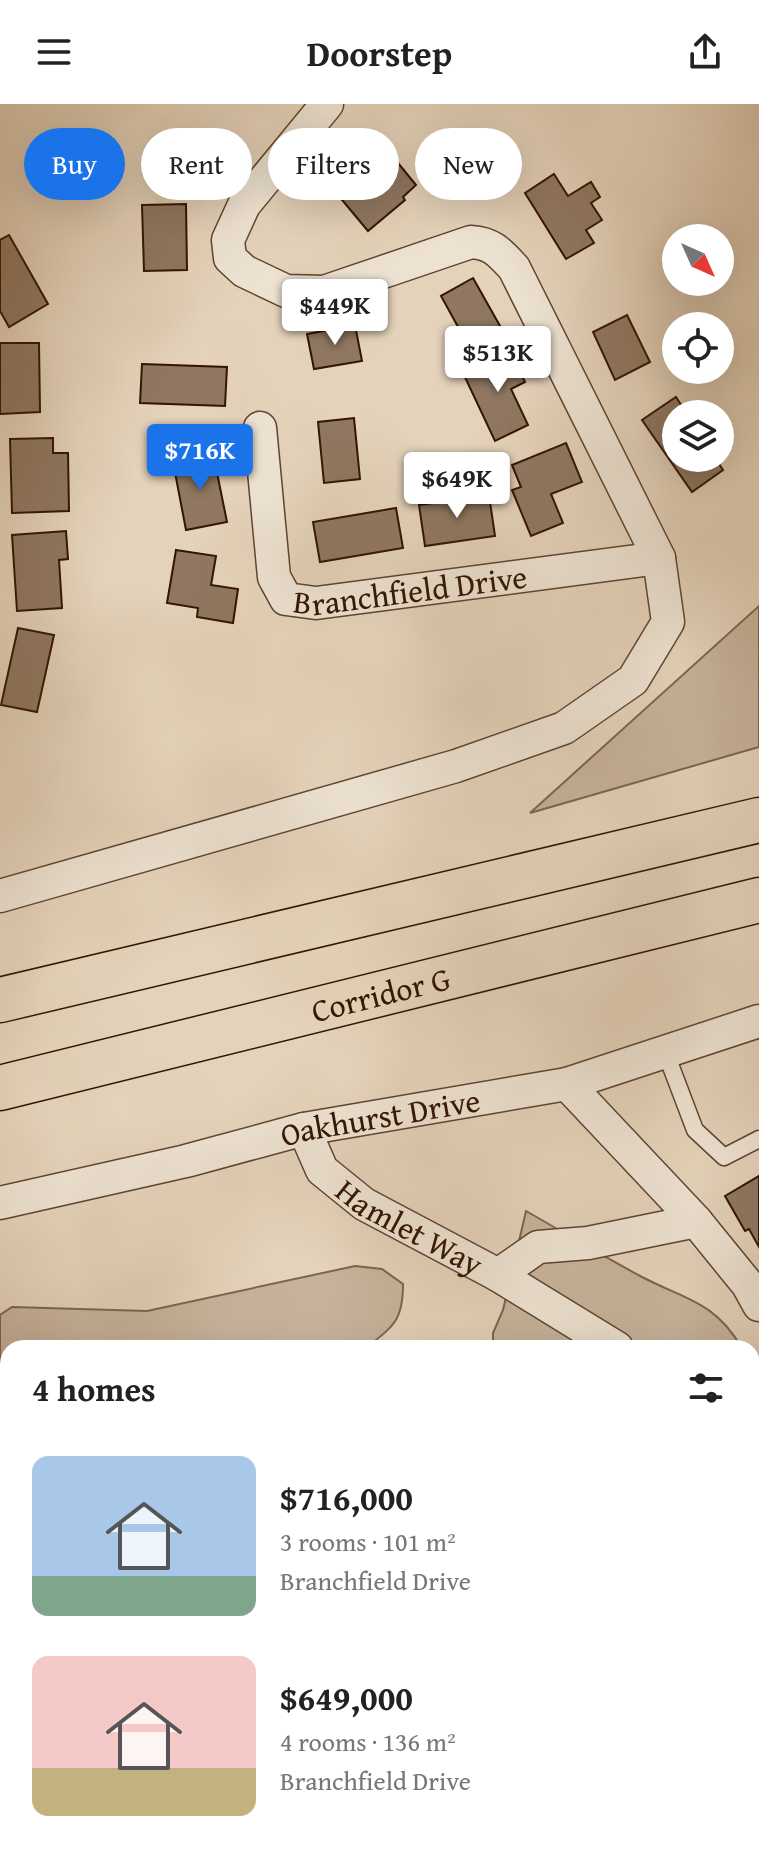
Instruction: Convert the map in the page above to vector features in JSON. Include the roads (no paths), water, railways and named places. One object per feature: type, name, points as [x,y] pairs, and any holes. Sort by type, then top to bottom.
[{"type":"highway","points":[[0,1000],[759,820]]},
{"type":"highway","points":[[164,1047],[187,1016],[759,871]]},
{"type":"highway","name":"Corridor G","points":[[0,1088],[759,900]]},
{"type":"highway","points":[[0,986],[187,944],[312,927]]},
{"type":"street","points":[[0,896],[456,766],[564,728],[633,680],[668,622],[659,558],[514,268],[486,243],[471,242],[324,292],[286,291],[244,271],[230,258],[228,240],[244,205],[327,104]]},
{"type":"street","name":"Branchfield Drive","points":[[260,428],[274,577],[286,599],[316,603],[659,558]]},
{"type":"street","name":"Oakhurst Drive","points":[[0,1203],[186,1161],[304,1129],[567,1084],[759,1021]]},
{"type":"street","points":[[567,1084],[696,1221],[748,1285],[759,1305]]},
{"type":"street","name":"Hamlet Way","points":[[304,1129],[322,1170],[364,1204],[498,1275],[604,1340]]},
{"type":"street","name":"Hamlet Way","points":[[498,1275],[538,1247],[588,1243],[696,1221]]},
{"type":"lane","points":[[665,1051],[695,1130],[724,1157],[759,1139]]}]
